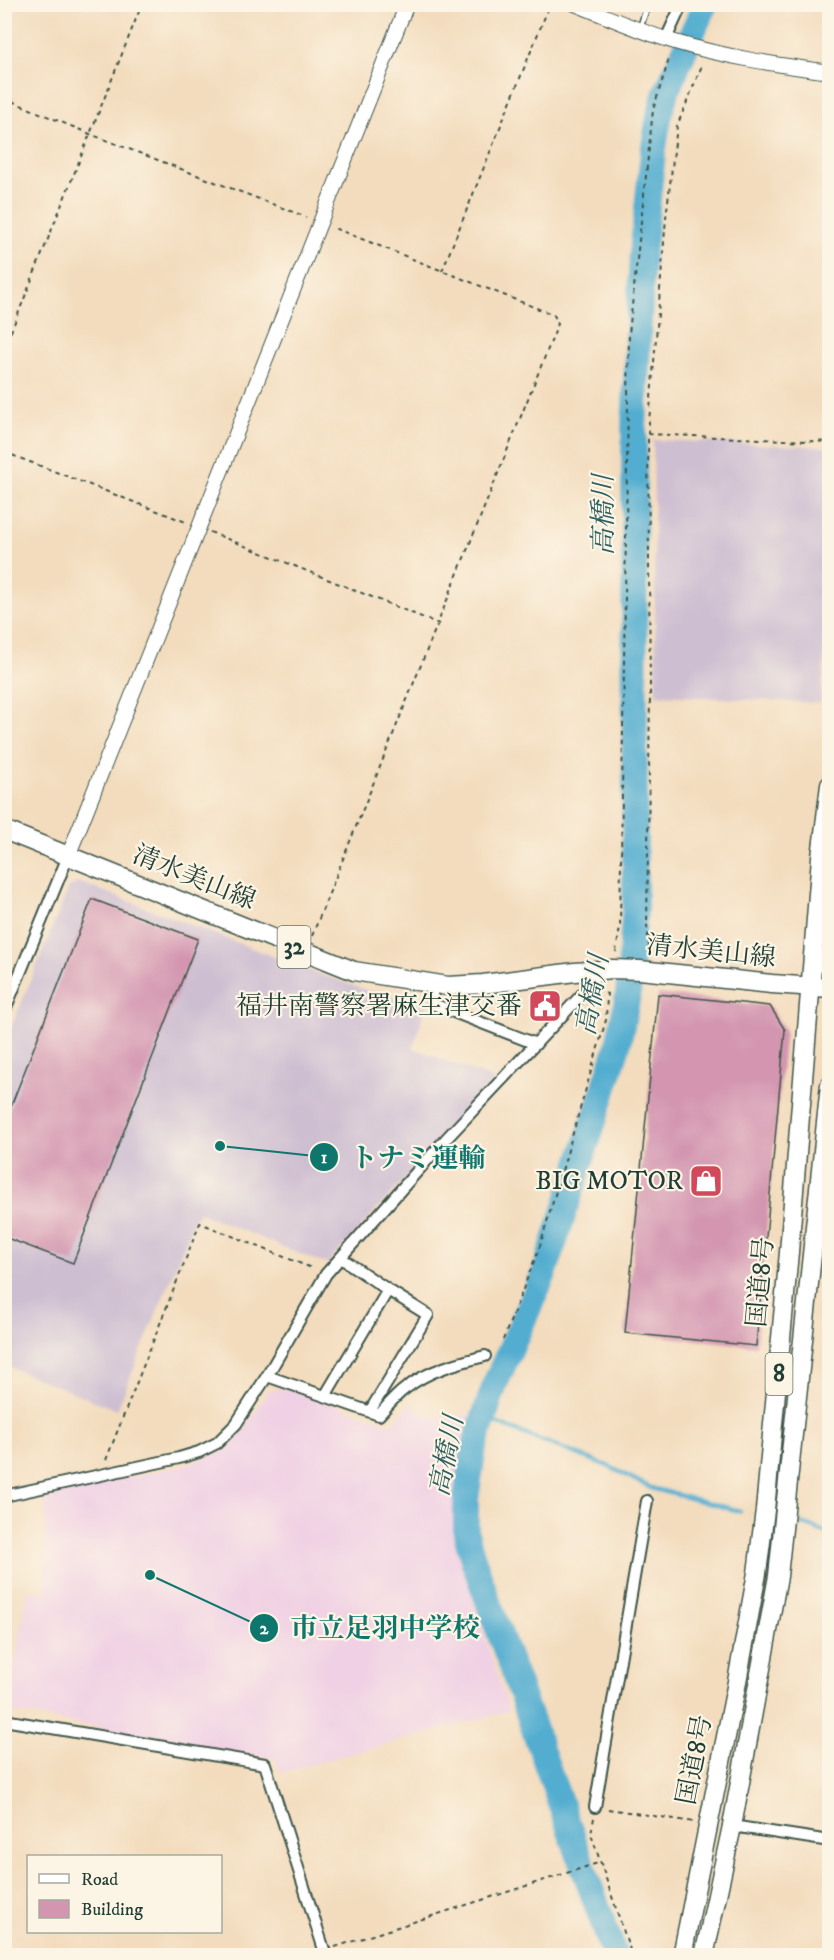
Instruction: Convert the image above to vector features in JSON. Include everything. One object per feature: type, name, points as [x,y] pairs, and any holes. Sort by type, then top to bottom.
[{"type":"main road","name":"国道8号","points":[[682,1956],[757,1573],[765,1510],[789,1252],[821,857],[830,785]]},
{"type":"main road","name":"清水美山線","points":[[4,830],[69,854],[354,971],[448,986],[646,970],[830,988]]},
{"type":"main road","name":"国道8号","points":[[704,1956],[732,1826],[778,1576],[830,1085]]},
{"type":"street","points":[[4,1012],[407,4]]},
{"type":"street","points":[[575,4],[639,30],[701,49],[765,63],[830,72]]},
{"type":"street","points":[[670,40],[682,4]]},
{"type":"street","points":[[4,1496],[179,1458],[217,1443],[236,1424],[267,1376],[326,1274],[445,1140],[601,975]]},
{"type":"street","points":[[431,984],[433,1004],[536,1044]]},
{"type":"street","points":[[341,1258],[428,1315],[370,1411]]},
{"type":"street","points":[[325,1396],[387,1290]]},
{"type":"street","points":[[267,1376],[379,1415],[405,1388],[426,1375],[453,1364],[485,1356]]},
{"type":"street","points":[[595,1807],[647,1501]]},
{"type":"street","points":[[4,1720],[266,1764],[326,1953]]},
{"type":"street","points":[[732,1826],[830,1841]]},
{"type":"lane","points":[[639,30],[648,4]]},
{"type":"path","points":[[4,349],[142,4]]},
{"type":"path","points":[[442,271],[550,4]]},
{"type":"path","points":[[502,1340],[540,1246],[606,1020],[607,994],[601,975],[620,927],[629,334],[653,110],[670,40]]},
{"type":"path","points":[[646,970],[650,693],[648,434],[666,218],[677,126],[701,49]]},
{"type":"path","points":[[4,98],[90,134],[554,315],[558,324],[306,952]]},
{"type":"path","points":[[648,434],[830,442]]},
{"type":"path","points":[[4,452],[199,527],[439,624]]},
{"type":"path","points":[[100,1474],[200,1223],[326,1274]]},
{"type":"path","points":[[830,1344],[825,1348],[830,1353]]},
{"type":"path","points":[[632,1956],[591,1834],[595,1807],[708,1824]]},
{"type":"path","points":[[304,1956],[326,1953],[601,1862]]},
{"type":"shaded area","points":[[653,440],[829,447],[830,609],[820,703],[656,695]]},
{"type":"shaded area","points":[[79,882],[311,971],[372,992],[426,1006],[413,1048],[495,1080],[328,1263],[319,1262],[198,1212],[117,1410],[5,1365],[4,1045],[69,887]]},
{"type":"shaded area","points":[[286,1388],[392,1424],[410,1404],[424,1415],[434,1417],[470,1414],[456,1484],[453,1537],[509,1711],[280,1773],[276,1759],[7,1711],[28,1590],[45,1593],[45,1496],[181,1466],[226,1450],[243,1432],[269,1390]]},
{"type":"building","points":[[92,899],[198,939],[73,1263],[4,1237],[4,1124]]},
{"type":"building","name":"BIG MOTOR","points":[[658,994],[770,1006],[785,1030],[756,1346],[625,1333]]},
{"type":"waterway","name":"高橋川","points":[[615,1956],[473,1559],[466,1533],[466,1499],[474,1447],[495,1384],[545,1271],[618,1045],[628,995],[635,907],[634,428],[642,254],[659,117],[665,95],[705,4]]},
{"type":"waterway","points":[[483,1418],[608,1466],[651,1488],[740,1511]]},
{"type":"waterway","points":[[802,1523],[830,1534]]},
{"type":"place","name":"福井南警察署麻生津交番","points":[[545,1006]]},
{"type":"place","name":"トナミ運輸","points":[[220,1146]]},
{"type":"place","name":"BIG MOTOR","points":[[706,1181]]},
{"type":"place","name":"市立足羽中学校","points":[[150,1575]]}]
